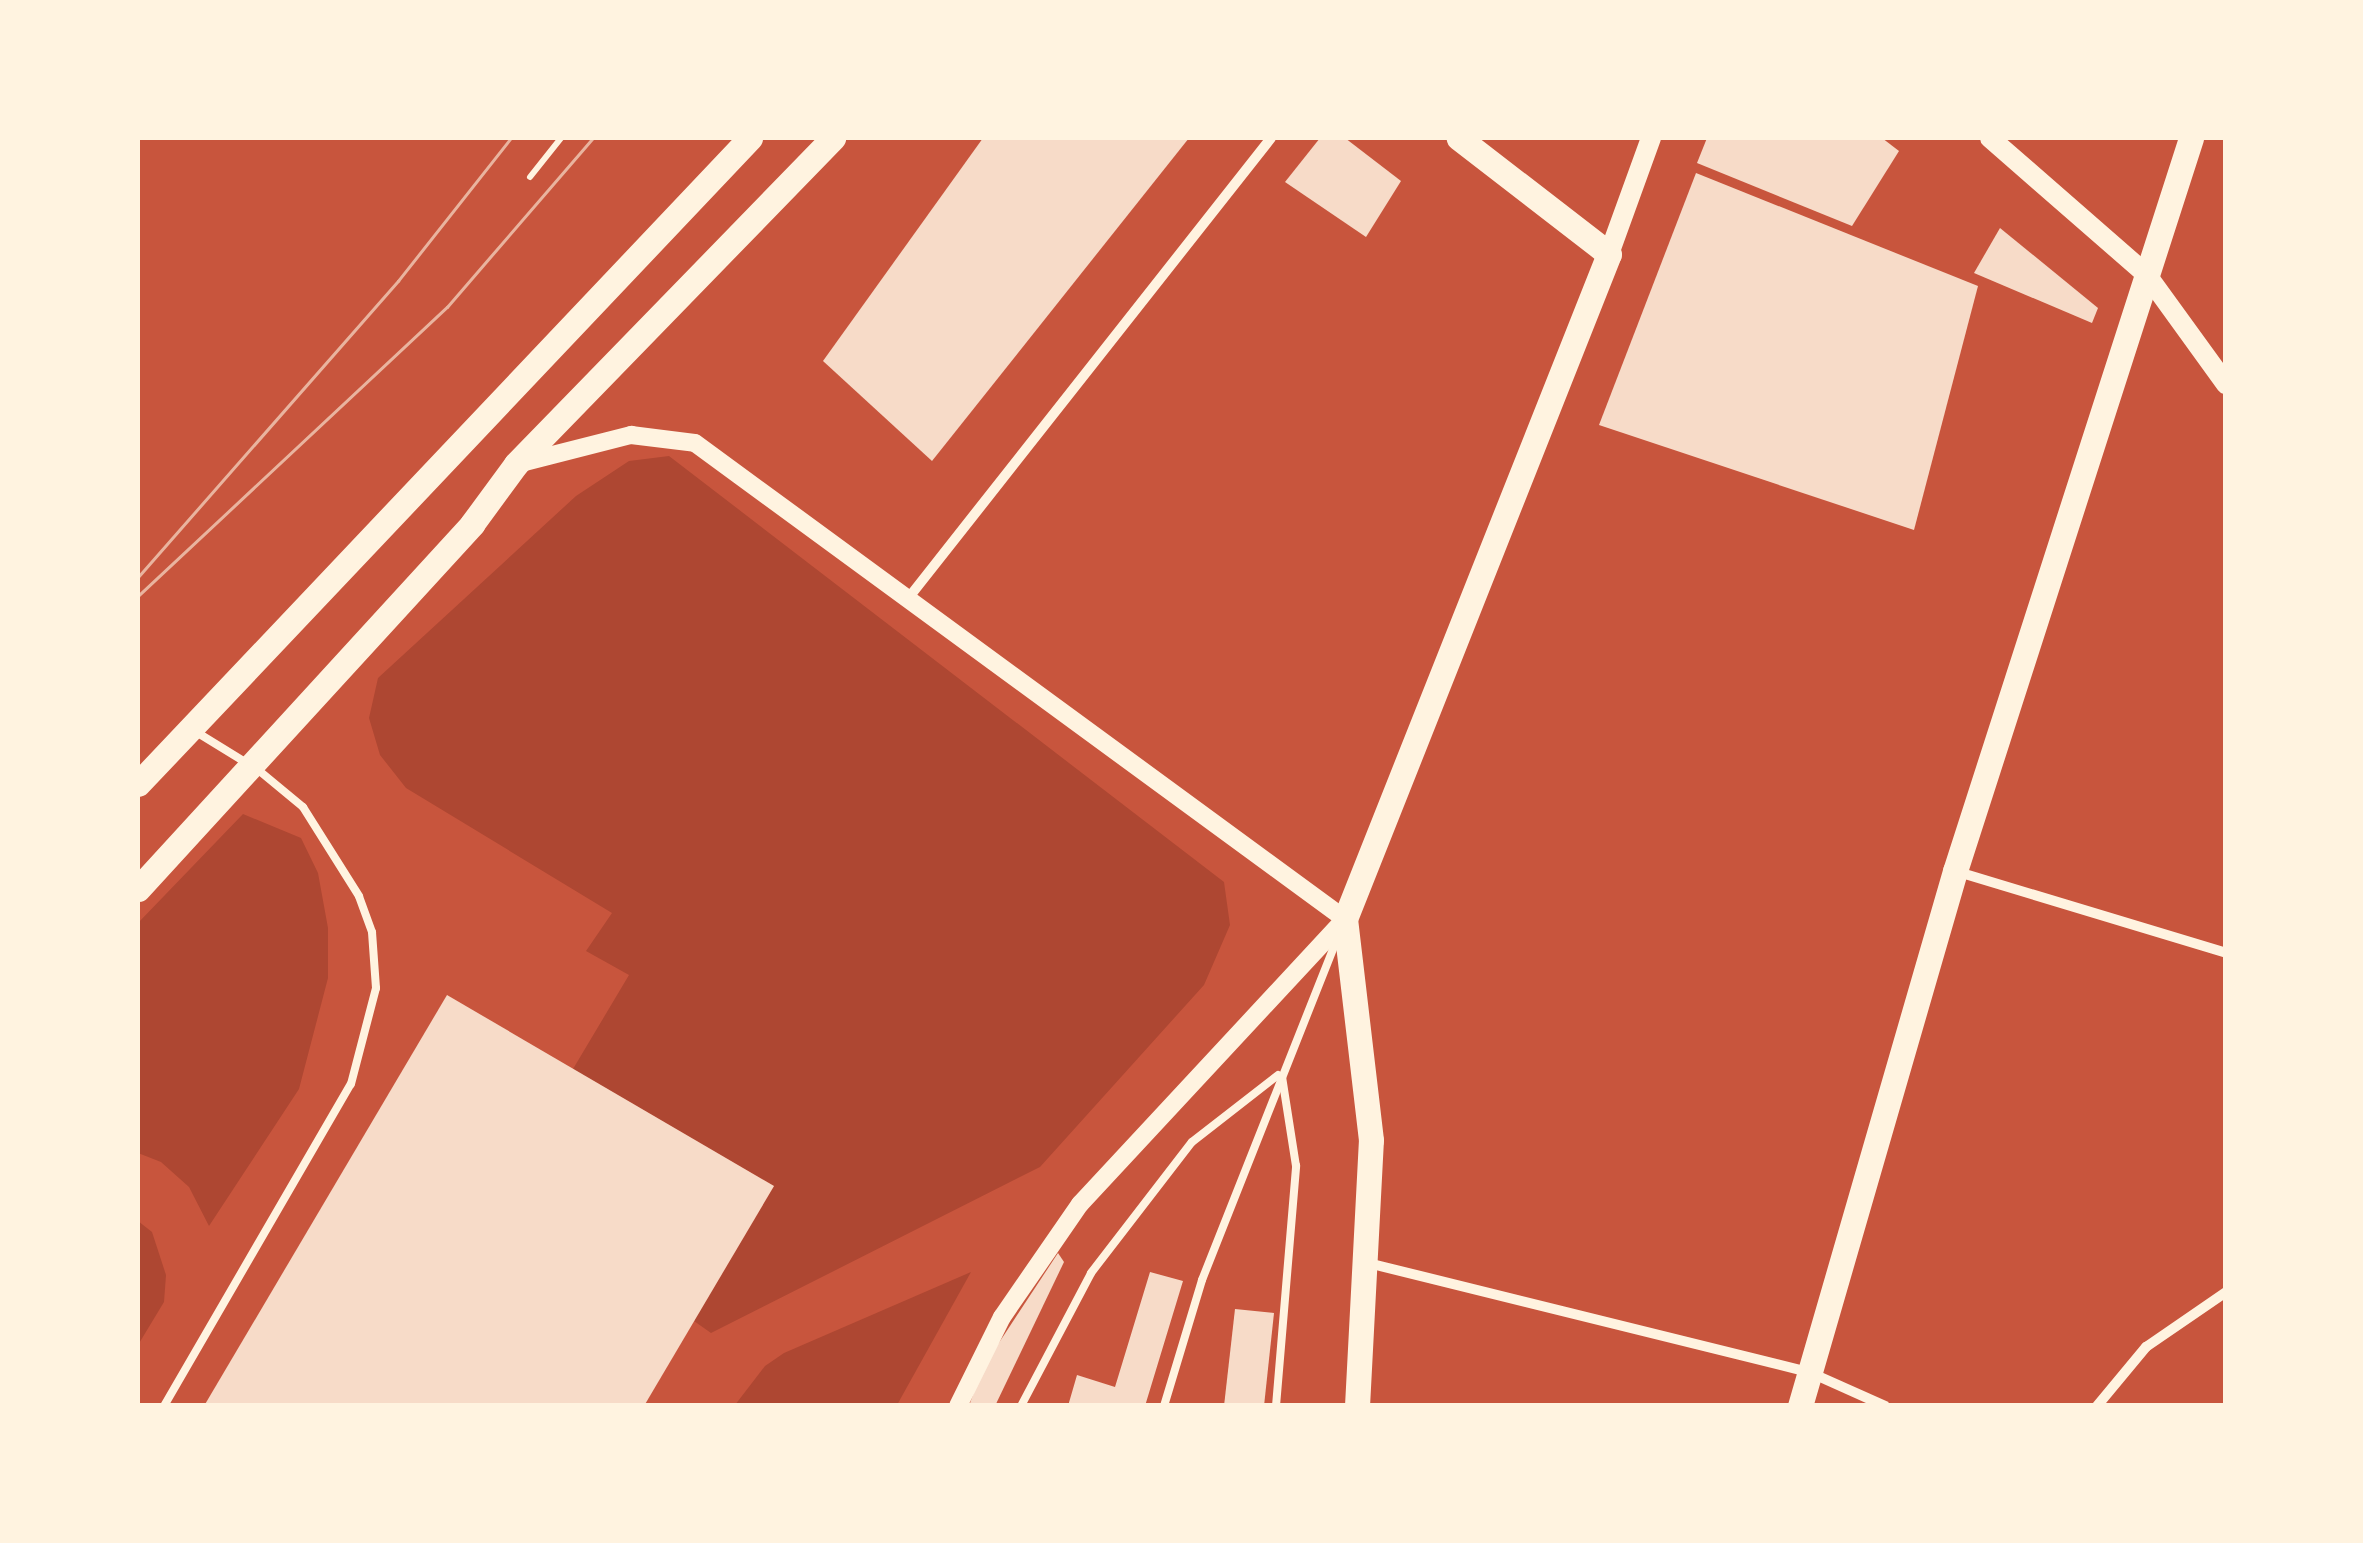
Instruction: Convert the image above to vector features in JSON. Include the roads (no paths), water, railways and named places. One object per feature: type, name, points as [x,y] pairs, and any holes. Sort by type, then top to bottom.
[{"type":"main road","points":[[138,784],[750,138]]},
{"type":"main road","points":[[138,888],[472,524],[516,464],[833,138]]},
{"type":"main road","points":[[1458,138],[1608,254]]},
{"type":"main road","points":[[1356,1406],[1368,1263],[1371,1140],[1346,919],[1652,138]]},
{"type":"main road","points":[[1990,138],[2147,275],[2226,384]]},
{"type":"main road","points":[[1800,1406],[1955,872],[2190,138]]},
{"type":"street","points":[[910,596],[1271,138]]},
{"type":"street","points":[[516,464],[631,435],[695,443],[910,596],[1346,919],[1080,1204],[1002,1317],[958,1406]]},
{"type":"street","points":[[1955,872],[2226,953]]},
{"type":"street","points":[[1368,1263],[1809,1372],[1885,1406]]},
{"type":"street","points":[[2097,1406],[2146,1348],[2226,1292]]},
{"type":"lane","points":[[164,1406],[351,1084],[376,988],[372,932],[359,896],[303,806],[253,766],[191,729]]},
{"type":"lane","points":[[1164,1406],[1202,1280],[1281,1072],[1346,919]]},
{"type":"lane","points":[[1021,1406],[1091,1272],[1192,1142],[1281,1072]]},
{"type":"lane","points":[[1276,1406],[1296,1166],[1281,1072]]},
{"type":"tram line","points":[[138,577],[398,281],[511,138]]},
{"type":"tram line","points":[[138,596],[447,307],[593,138]]}]
